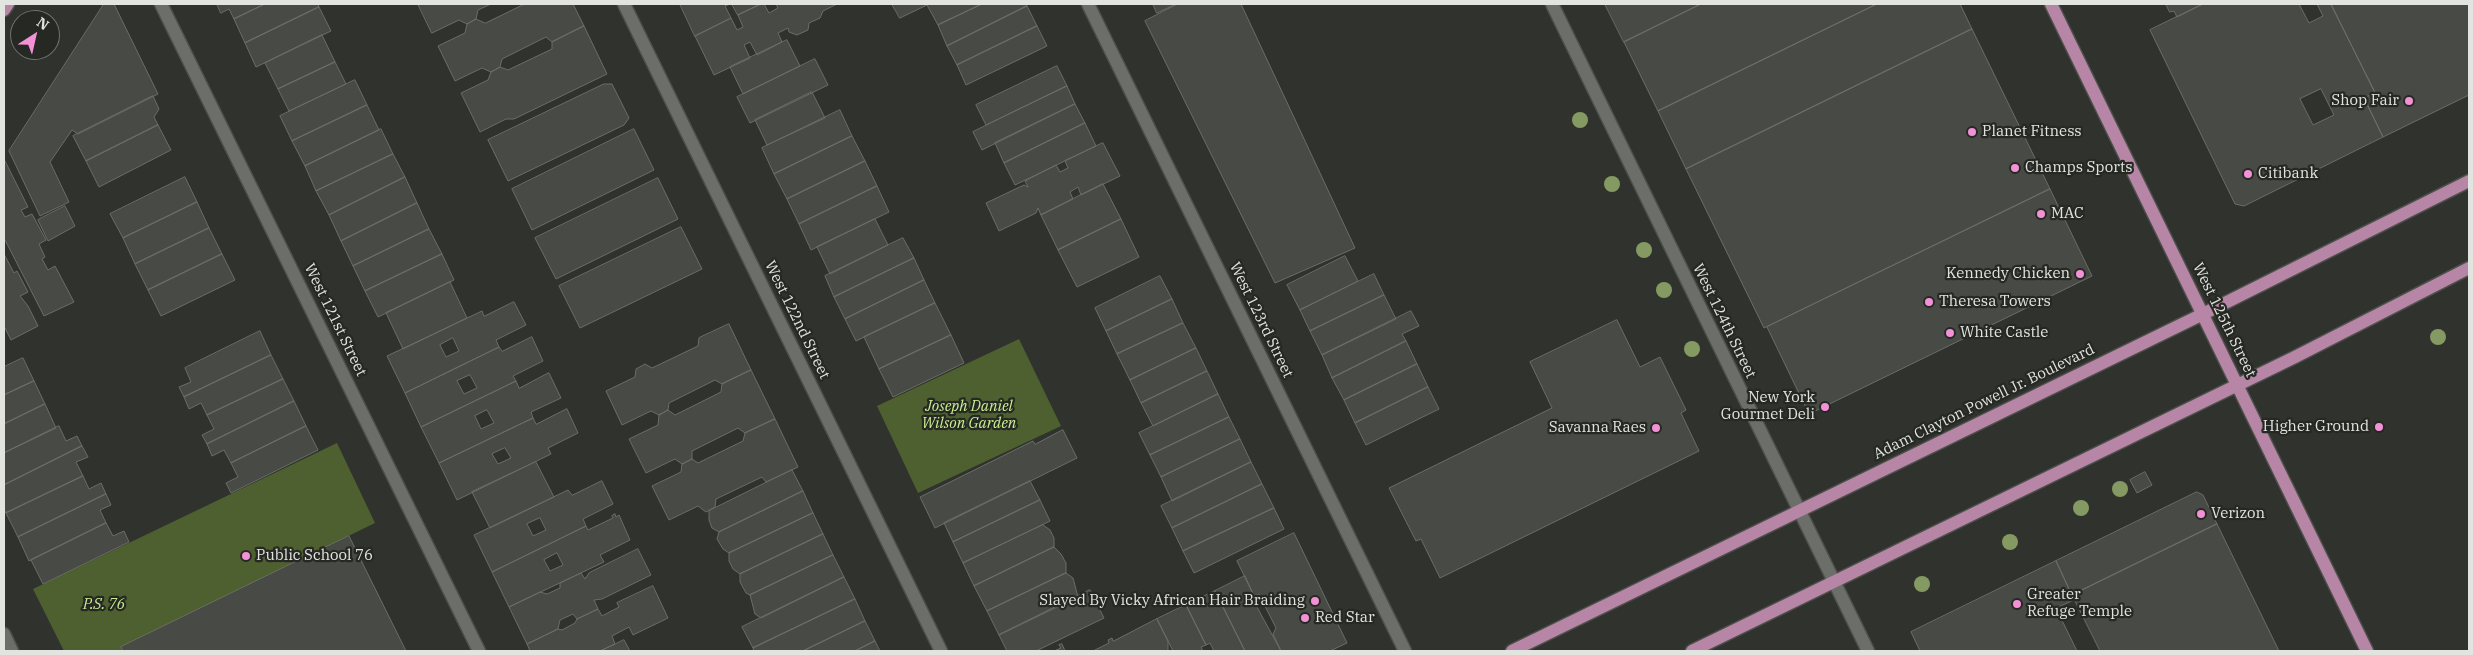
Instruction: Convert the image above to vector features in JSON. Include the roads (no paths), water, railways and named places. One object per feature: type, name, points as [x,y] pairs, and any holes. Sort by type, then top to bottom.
[{"type":"main road","points":[[4,10],[8,4]]},
{"type":"main road","name":"West 125th Street","points":[[2051,4],[2367,651]]},
{"type":"main road","name":"Adam Clayton Powell Jr. Boulevard","points":[[1512,651],[2203,314],[2469,181]]},
{"type":"main road","points":[[1692,651],[2237,385],[2469,268]]},
{"type":"street","name":"West 121st Street","points":[[162,4],[479,651]]},
{"type":"street","name":"West 122nd Street","points":[[624,4],[941,651]]},
{"type":"street","name":"West 123rd Street","points":[[1088,4],[1405,651]]},
{"type":"street","name":"West 124th Street","points":[[1552,4],[1868,651]]},
{"type":"street","points":[[4,634],[12,651]]},
{"type":"place","name":"Shop Fair","points":[[2409,101]]},
{"type":"place","name":"Planet Fitness","points":[[1972,132]]},
{"type":"place","name":"Champs Sports","points":[[2015,168]]},
{"type":"place","name":"Citibank","points":[[2248,174]]},
{"type":"place","name":"MAC","points":[[2041,214]]},
{"type":"place","name":"Kennedy Chicken","points":[[2080,274]]},
{"type":"place","name":"Theresa Towers","points":[[1929,302]]},
{"type":"place","name":"White Castle","points":[[1950,333]]},
{"type":"place","name":"New York Gourmet Deli","points":[[1825,407]]},
{"type":"place","name":"Higher Ground","points":[[2379,427]]},
{"type":"place","name":"Savanna Raes","points":[[1656,428]]},
{"type":"place","name":"Verizon","points":[[2201,514]]},
{"type":"place","name":"Public School 76","points":[[246,556]]},
{"type":"place","name":"Slayed By Vicky African Hair Braiding","points":[[1315,601]]},
{"type":"place","name":"Greater Refuge Temple","points":[[2017,604]]},
{"type":"place","name":"Red Star","points":[[1305,618]]},
{"type":"park label","name":"Joseph Daniel Wilson Garden","points":[[969,416]]},
{"type":"park label","name":"P.S. 76","points":[[104,605]]}]
